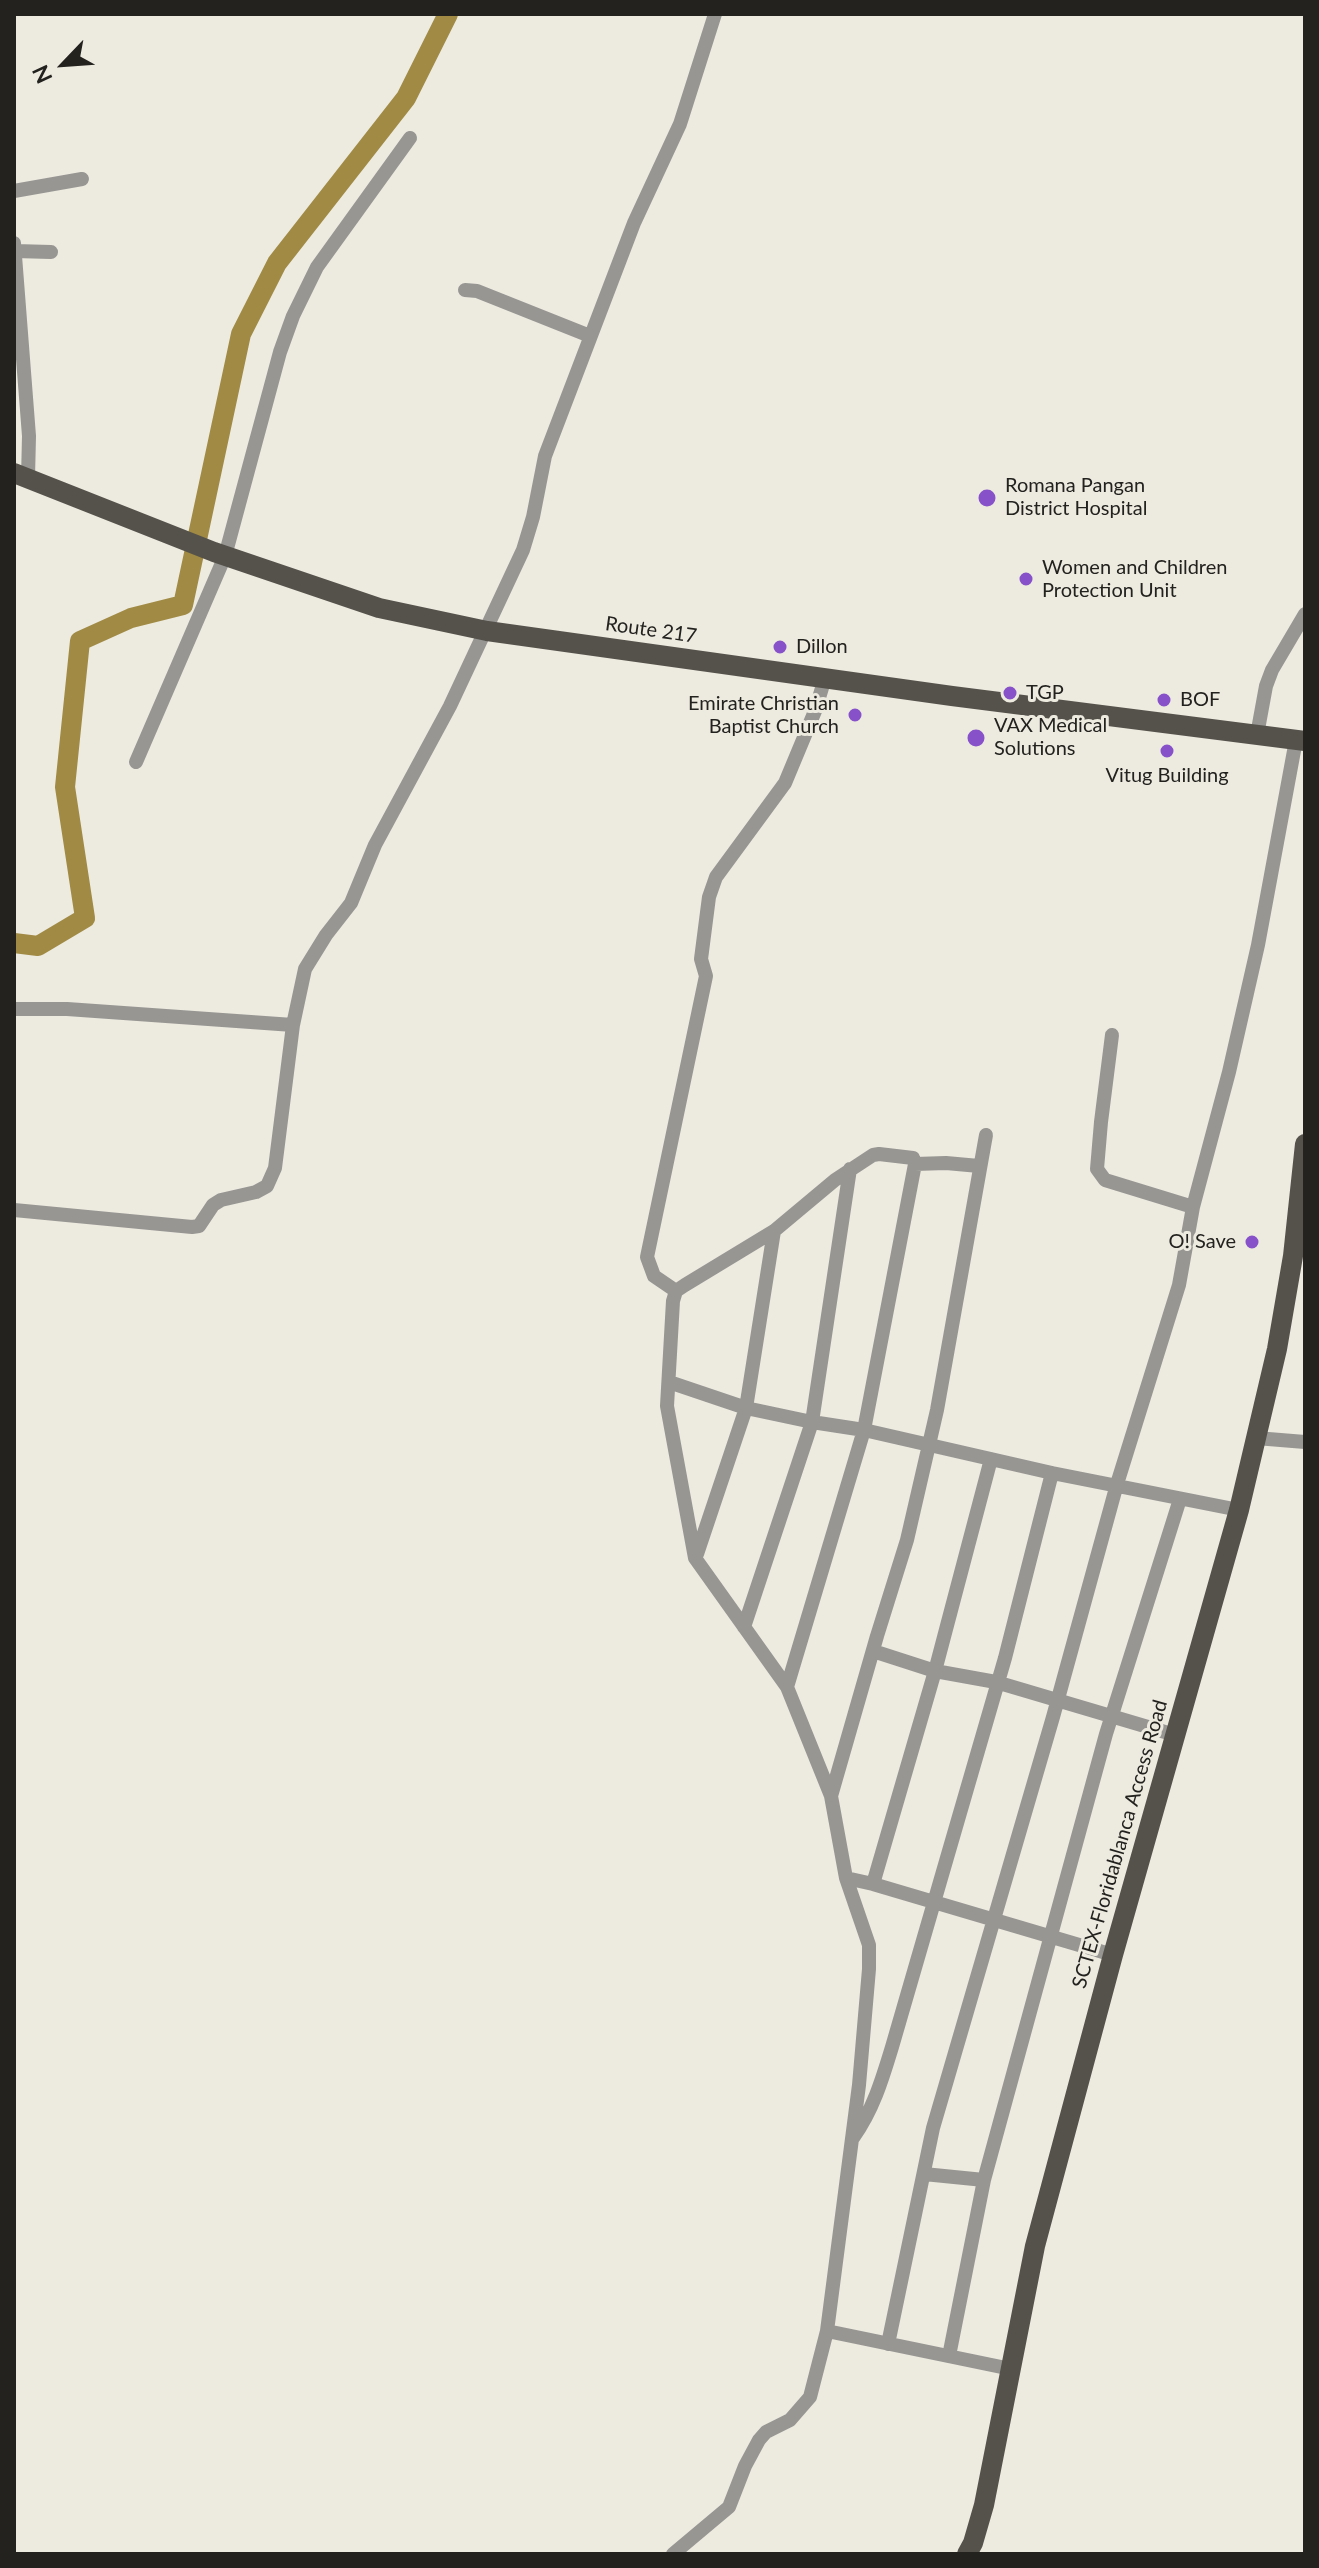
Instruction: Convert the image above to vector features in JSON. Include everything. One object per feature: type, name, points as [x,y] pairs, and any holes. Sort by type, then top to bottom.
[{"type":"main road","name":"Route 217","points":[[21,475],[219,554],[379,608],[487,631],[1301,740]]},
{"type":"main road","name":"SCTEX-Floridablanca Access Road","points":[[967,2554],[984,2505],[1035,2246],[1113,1955],[1239,1510],[1299,1258],[1305,1147]]},
{"type":"street","points":[[14,1210],[192,1227],[199,1226],[213,1205],[221,1200],[256,1192],[267,1186],[275,1168],[293,1025],[305,969],[351,903],[375,845],[450,706],[523,550],[545,456],[634,223],[680,124],[715,14]]},
{"type":"street","points":[[136,762],[219,554],[293,316],[317,267],[410,138]]},
{"type":"street","points":[[14,191],[82,179]]},
{"type":"street","points":[[14,243],[29,436],[21,475]]},
{"type":"street","points":[[15,251],[51,252]]},
{"type":"street","points":[[465,290],[477,291],[590,336]]},
{"type":"street","points":[[1257,735],[1272,670],[1305,614]]},
{"type":"street","points":[[676,1291],[654,1276],[647,1257],[706,976],[701,959],[709,897],[716,877],[785,783],[815,711],[825,678]]},
{"type":"street","points":[[888,2344],[933,2128],[1117,1484],[1179,1285],[1193,1207],[1229,1072],[1301,740]]},
{"type":"street","points":[[14,1009],[67,1009],[293,1025]]},
{"type":"street","points":[[1112,1035],[1097,1169],[1100,1176],[1193,1207]]},
{"type":"street","points":[[831,1796],[907,1540],[937,1410],[986,1135]]},
{"type":"street","points":[[673,2554],[729,2507],[759,2440],[766,2432],[790,2420],[810,2397],[827,2331],[851,2141],[868,1984],[869,1945],[846,1878],[831,1796],[787,1687],[695,1558],[667,1406],[673,1301],[676,1291],[774,1231],[850,1169],[879,1154],[913,1158],[915,1164],[864,1430],[787,1687]]},
{"type":"street","points":[[915,1164],[979,1166]]},
{"type":"street","points":[[744,1627],[812,1422],[850,1169]]},
{"type":"street","points":[[695,1558],[746,1408],[774,1231]]},
{"type":"street","points":[[669,1382],[746,1408],[1239,1510]]},
{"type":"street","points":[[1256,1438],[1305,1442]]},
{"type":"street","points":[[873,1884],[935,1671],[991,1459]]},
{"type":"street","points":[[851,2141],[877,2096],[996,1682],[1052,1473]]},
{"type":"street","points":[[949,2356],[984,2180],[1111,1716],[1180,1499]]},
{"type":"street","points":[[873,1651],[935,1671],[996,1682],[1175,1735]]},
{"type":"street","points":[[846,1878],[1113,1955]]},
{"type":"street","points":[[924,2174],[984,2180]]},
{"type":"street","points":[[827,2331],[1011,2369]]},
{"type":"waterway","points":[[14,943],[38,946],[85,918],[65,787],[80,641],[131,618],[183,605],[241,334],[277,263],[406,98],[448,14]]},
{"type":"place","name":"Romana Pangan District Hospital","points":[[987,498]]},
{"type":"place","name":"Women and Children Protection Unit","points":[[1026,579]]},
{"type":"place","name":"Dillon","points":[[780,647]]},
{"type":"place","name":"TGP","points":[[1010,693]]},
{"type":"place","name":"BOF","points":[[1164,700]]},
{"type":"place","name":"Emirate Christian Baptist Church","points":[[855,715]]},
{"type":"place","name":"VAX Medical Solutions","points":[[976,738]]},
{"type":"place","name":"Vitug Building","points":[[1167,751]]},
{"type":"place","name":"O! Save","points":[[1252,1242]]}]
